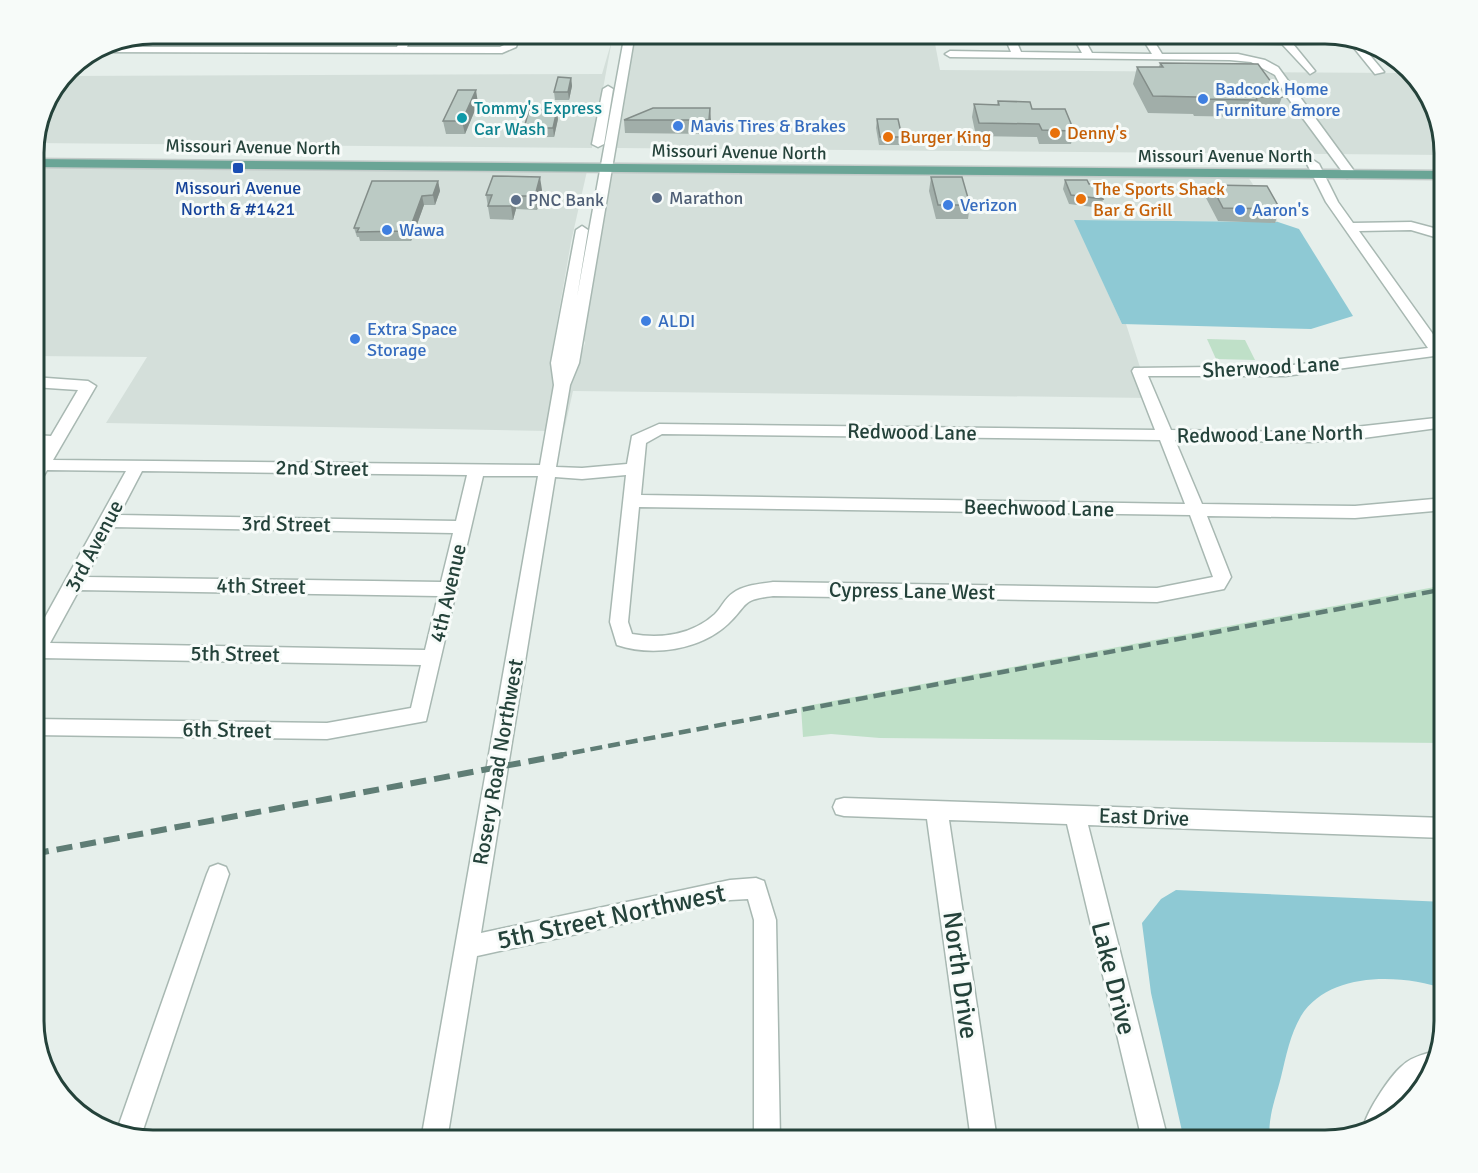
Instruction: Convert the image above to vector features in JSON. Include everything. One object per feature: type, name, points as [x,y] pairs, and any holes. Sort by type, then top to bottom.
[{"type":"main road","name":"Missouri Avenue North","points":[[44,152],[403,156],[832,171],[1316,170],[1342,164],[1434,164]]},
{"type":"main road","points":[[156,164],[201,160],[258,160],[283,154]]},
{"type":"main road","points":[[264,165],[287,160],[373,159],[403,156]]},
{"type":"main road","points":[[832,171],[843,166],[944,166],[953,161]]},
{"type":"main road","name":"Missouri Avenue North","points":[[44,163],[264,165],[995,161],[1316,170],[1351,175],[1434,175]]},
{"type":"main road","points":[[974,172],[981,166],[995,161]]},
{"type":"street","points":[[401,50],[403,44]]},
{"type":"street","points":[[122,48],[502,51],[512,44]]},
{"type":"street","points":[[601,163],[617,44]]},
{"type":"street","points":[[601,163],[628,44]]},
{"type":"street","points":[[1012,44],[1017,55]]},
{"type":"street","points":[[1082,44],[1089,57]]},
{"type":"street","points":[[1151,44],[1159,58]]},
{"type":"street","points":[[1218,44],[1227,56]]},
{"type":"street","points":[[1288,44],[1310,71]]},
{"type":"street","points":[[1359,48],[1379,72]]},
{"type":"street","points":[[950,54],[1159,58],[1227,56],[1257,62],[1274,69],[1351,175]]},
{"type":"street","name":"Rosery Road Northwest","points":[[562,385],[558,363],[580,244],[601,163]]},
{"type":"street","name":"Rosery Road Northwest","points":[[437,1130],[562,385],[572,363],[585,288],[601,163]]},
{"type":"street","points":[[1316,170],[1348,227],[1434,346]]},
{"type":"street","points":[[1348,227],[1434,230]]},
{"type":"street","points":[[580,244],[585,252],[580,280],[585,288]]},
{"type":"street","name":"Sherwood Lane","points":[[1166,436],[1139,371],[1285,371],[1434,357]]},
{"type":"street","points":[[44,383],[88,386],[44,462]]},
{"type":"street","name":"Redwood Lane North","points":[[1166,436],[1310,437],[1356,434],[1434,423]]},
{"type":"street","name":"Redwood Lane","points":[[636,469],[638,440],[659,429],[1166,436]]},
{"type":"street","points":[[1166,436],[1197,511]]},
{"type":"street","points":[[44,440],[57,441]]},
{"type":"street","name":"2nd Street","points":[[44,472],[90,465],[476,472],[549,471],[562,474],[600,474],[612,469],[636,469]]},
{"type":"street","name":"3rd Avenue","points":[[44,638],[137,466]]},
{"type":"street","points":[[634,501],[636,469]]},
{"type":"street","name":"4th Avenue","points":[[419,715],[476,472]]},
{"type":"street","name":"Beechwood Lane","points":[[634,501],[1355,512],[1434,505]]},
{"type":"street","name":"Cypress Lane West","points":[[634,501],[619,622],[624,640],[646,644],[672,643],[704,632],[722,618],[736,600],[750,592],[772,589],[1157,596],[1218,584],[1222,577],[1219,566],[1197,511]]},
{"type":"street","name":"3rd Street","points":[[108,522],[463,527]]},
{"type":"street","name":"4th Street","points":[[75,583],[448,589]]},
{"type":"street","name":"5th Street","points":[[44,654],[433,658]]},
{"type":"street","name":"6th Street","points":[[44,726],[327,731],[419,715]]},
{"type":"street","name":"East Drive","points":[[844,807],[1434,828]]},
{"type":"street","name":"North Drive","points":[[937,811],[983,1130]]},
{"type":"street","name":"Lake Drive","points":[[1075,815],[1153,1130]]},
{"type":"street","points":[[131,1127],[218,874]]},
{"type":"street","name":"5th Street Northwest","points":[[467,947],[730,890],[756,888],[765,920],[767,1130]]},
{"type":"street","points":[[1386,1111],[1408,1076],[1418,1067],[1424,1066]]},
{"type":"shaded area","points":[[611,44],[592,148],[44,143],[47,124],[55,104],[74,76],[602,74]]},
{"type":"shaded area","points":[[633,44],[935,44],[940,70],[1401,73],[1420,98],[1429,117],[1434,138],[1434,155],[616,148]]},
{"type":"shaded area","points":[[44,166],[587,171],[571,242],[550,363],[554,385],[547,431],[106,423],[147,357],[44,356]]},
{"type":"shaded area","points":[[611,171],[1248,177],[1278,222],[1075,220],[1122,324],[1126,324],[1150,398],[573,391],[564,431],[570,385],[585,343]]},
{"type":"green space","points":[[1207,339],[1245,340],[1255,360],[1216,359]]},
{"type":"green space","points":[[1434,587],[1434,743],[880,738],[831,734],[803,737],[801,707]]},
{"type":"water","points":[[1074,220],[1278,222],[1299,229],[1353,316],[1311,329],[1122,324]]},
{"type":"water","points":[[1176,890],[1434,902],[1434,986],[1388,979],[1367,980],[1329,991],[1313,1001],[1301,1016],[1294,1031],[1272,1108],[1269,1130],[1182,1130],[1151,993],[1142,923],[1161,899]]},
{"type":"building","points":[[1160,63],[1258,64],[1282,97],[1256,97],[1257,100],[1153,96],[1137,67],[1163,67]]},
{"type":"building","points":[[558,77],[571,78],[568,92],[554,92]]},
{"type":"building","points":[[458,90],[476,90],[462,121],[443,121]]},
{"type":"building","points":[[998,101],[1030,102],[1032,109],[1065,109],[1074,131],[1042,130],[1039,124],[979,123],[974,104],[999,105]]},
{"type":"building","points":[[653,108],[710,108],[709,120],[624,120]]},
{"type":"building","points":[[529,110],[557,110],[553,128],[524,128]]},
{"type":"building","points":[[877,119],[898,119],[902,137],[880,137]]},
{"type":"building","points":[[493,176],[540,177],[535,196],[514,196],[511,206],[488,206],[492,195],[486,195]]},
{"type":"building","points":[[931,177],[962,177],[970,205],[938,205]]},
{"type":"building","points":[[1065,180],[1087,180],[1089,184],[1096,184],[1103,199],[1071,195]]},
{"type":"building","points":[[372,181],[438,181],[433,195],[422,196],[409,231],[357,232],[359,228],[354,228]]},
{"type":"building","points":[[1211,185],[1267,186],[1280,209],[1223,208]]},
{"type":"railway","points":[[555,756],[1434,591]]},
{"type":"railway","points":[[44,852],[563,755]]},
{"type":"place","name":"Badcock Home Furniture &more","points":[[1203,99]]},
{"type":"place","name":"Tommy's Express Car Wash","points":[[462,118]]},
{"type":"place","name":"Mavis Tires & Brakes","points":[[678,126]]},
{"type":"place","name":"Denny's","points":[[1055,133]]},
{"type":"place","name":"Burger King","points":[[888,137]]},
{"type":"place","name":"Missouri Avenue North & #1421","points":[[238,168]]},
{"type":"place","name":"Marathon","points":[[657,198]]},
{"type":"place","name":"The Sports Shack Bar & Grill","points":[[1081,199]]},
{"type":"place","name":"PNC Bank","points":[[516,200]]},
{"type":"place","name":"Verizon","points":[[948,205]]},
{"type":"place","name":"Aaron's","points":[[1240,210]]},
{"type":"place","name":"Wawa","points":[[387,230]]},
{"type":"place","name":"ALDI","points":[[646,321]]},
{"type":"place","name":"Extra Space Storage","points":[[355,339]]}]
